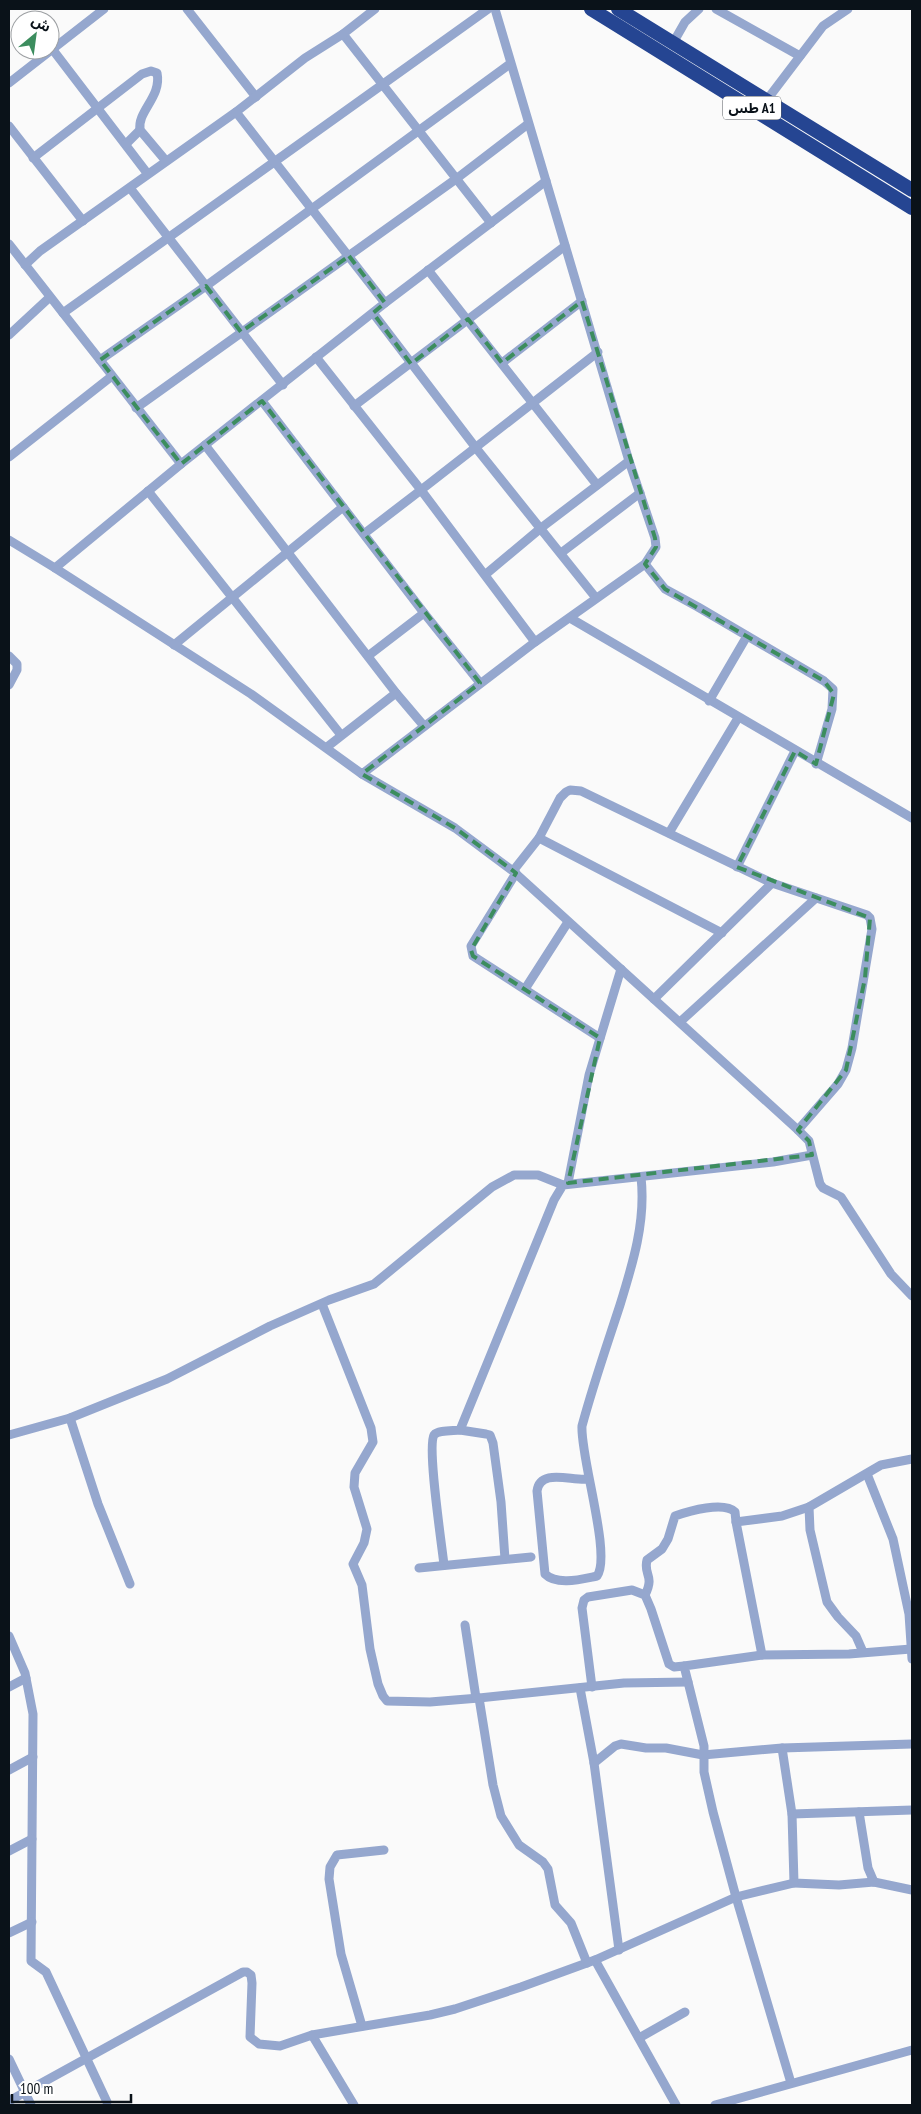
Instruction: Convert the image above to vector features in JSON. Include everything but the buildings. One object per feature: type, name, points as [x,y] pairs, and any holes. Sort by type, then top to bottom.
[{"type":"highway","name":"طس A1","points":[[591,9],[912,208]]},
{"type":"highway","name":"طس A1","points":[[618,9],[912,190]]},
{"type":"street","points":[[60,44],[104,9]]},
{"type":"street","points":[[187,9],[256,97]]},
{"type":"street","points":[[25,265],[40,251],[236,112],[305,58],[342,34],[375,9]]},
{"type":"street","points":[[63,314],[488,9]]},
{"type":"street","points":[[362,774],[535,642],[645,564],[656,547],[655,538],[629,461],[495,9]]},
{"type":"street","points":[[673,43],[685,22],[699,9]]},
{"type":"street","points":[[716,9],[800,56]]},
{"type":"street","points":[[766,101],[824,26],[848,9]]},
{"type":"street","points":[[342,34],[491,222]]},
{"type":"street","points":[[60,59],[148,173]]},
{"type":"street","points":[[9,83],[40,60]]},
{"type":"street","points":[[100,360],[206,286],[510,64]]},
{"type":"street","points":[[33,158],[142,74],[155,71],[158,80],[156,93],[139,124],[140,130],[166,161]]},
{"type":"street","points":[[236,112],[385,303]]},
{"type":"street","points":[[136,408],[456,179],[528,124]]},
{"type":"street","points":[[9,126],[83,221]]},
{"type":"street","points":[[126,144],[140,130]]},
{"type":"street","points":[[55,568],[181,464],[316,357],[546,181]]},
{"type":"street","points":[[130,188],[283,385]]},
{"type":"street","points":[[9,244],[181,464]]},
{"type":"street","points":[[354,406],[565,246]]},
{"type":"street","points":[[428,270],[597,485]]},
{"type":"street","points":[[9,335],[50,297]]},
{"type":"street","points":[[502,363],[582,302]]},
{"type":"street","points":[[372,313],[476,448],[562,553],[596,598]]},
{"type":"street","points":[[365,533],[598,352]]},
{"type":"street","points":[[316,357],[422,490],[535,642]]},
{"type":"street","points":[[9,457],[112,376]]},
{"type":"street","points":[[262,401],[480,683]]},
{"type":"street","points":[[205,445],[396,693],[424,726]]},
{"type":"street","points":[[486,574],[541,528],[629,461]]},
{"type":"street","points":[[148,491],[341,736]]},
{"type":"street","points":[[562,553],[640,492]]},
{"type":"street","points":[[174,645],[344,507]]},
{"type":"street","points":[[9,540],[251,694],[362,774],[455,828],[515,872],[809,1141],[820,1184],[823,1188],[841,1197],[886,1266],[912,1296]]},
{"type":"street","points":[[645,564],[665,589],[824,681],[833,690],[832,709],[816,764]]},
{"type":"street","points":[[368,656],[424,613]]},
{"type":"street","points":[[570,618],[816,764],[912,818]]},
{"type":"street","points":[[709,701],[747,636]]},
{"type":"street","points":[[9,656],[17,664],[17,670],[9,685]]},
{"type":"street","points":[[327,747],[396,693]]},
{"type":"street","points":[[669,833],[738,718]]},
{"type":"street","points":[[737,867],[795,751]]},
{"type":"street","points":[[600,1038],[472,956],[471,950],[471,946],[515,872],[539,838],[560,798],[570,790],[581,791],[772,883],[854,909],[870,918],[872,929],[855,1031],[846,1070],[838,1084],[798,1130]]},
{"type":"street","points":[[539,838],[722,933]]},
{"type":"street","points":[[654,999],[772,883]]},
{"type":"street","points":[[680,1022],[816,898]]},
{"type":"street","points":[[525,989],[568,922]]},
{"type":"street","points":[[460,1430],[554,1200],[566,1184],[589,1075],[621,969]]},
{"type":"street","points":[[9,1435],[70,1418],[167,1379],[270,1326],[374,1284],[492,1187],[514,1175],[538,1175],[566,1184],[641,1178],[773,1162],[812,1155]]},
{"type":"street","points":[[588,1478],[580,1480],[550,1477],[541,1479],[538,1483],[537,1491],[545,1574],[556,1581],[589,1578],[600,1573],[599,1532],[588,1478],[587,1461],[581,1439],[582,1426],[631,1268],[640,1227],[643,1194],[641,1178]]},
{"type":"street","points":[[322,1304],[371,1428],[373,1438],[373,1442],[355,1473],[354,1487],[367,1528],[364,1543],[352,1564],[362,1585],[370,1648],[382,1696],[387,1702],[478,1698],[624,1683],[688,1682]]},
{"type":"street","points":[[70,1418],[98,1504],[130,1584]]},
{"type":"street","points":[[444,1566],[432,1445],[434,1436],[437,1433],[460,1430],[490,1435],[493,1443],[501,1502],[505,1559]]},
{"type":"street","points":[[736,1522],[782,1516],[809,1507],[827,1495],[881,1466],[912,1459]]},
{"type":"street","points":[[867,1474],[893,1538],[908,1614],[912,1659]]},
{"type":"street","points":[[645,1596],[650,1580],[646,1565],[647,1560],[662,1549],[668,1539],[676,1516],[688,1512],[725,1506],[735,1512],[762,1655]]},
{"type":"street","points":[[809,1507],[810,1530],[827,1602],[838,1618],[856,1636],[863,1652]]},
{"type":"street","points":[[419,1568],[531,1557]]},
{"type":"street","points":[[592,1687],[582,1608],[584,1600],[588,1597],[624,1591],[640,1592],[645,1596],[670,1664],[674,1667],[762,1655],[850,1654],[911,1649]]},
{"type":"street","points":[[465,1625],[493,1786],[501,1816],[519,1844],[543,1862],[548,1869],[555,1905],[571,1923],[591,1961],[676,2105]]},
{"type":"street","points":[[9,1636],[26,1678],[33,1714],[31,1961],[46,1972],[108,2102]]},
{"type":"street","points":[[684,1666],[704,1746],[704,1772],[713,1812],[791,2083]]},
{"type":"street","points":[[9,1687],[26,1678]]},
{"type":"street","points":[[580,1688],[594,1763],[619,1950]]},
{"type":"street","points":[[594,1763],[615,1746],[621,1744],[646,1748],[666,1748],[703,1755],[782,1748],[912,1744]]},
{"type":"street","points":[[782,1748],[792,1814],[794,1883]]},
{"type":"street","points":[[9,1770],[33,1757]]},
{"type":"street","points":[[792,1814],[912,1810]]},
{"type":"street","points":[[859,1812],[868,1868],[874,1882]]},
{"type":"street","points":[[9,1851],[32,1839]]},
{"type":"street","points":[[362,2026],[341,1954],[329,1879],[330,1866],[336,1855],[384,1850]]},
{"type":"street","points":[[9,2101],[243,1972],[247,1972],[251,1976],[252,1983],[250,2036],[252,2040],[259,2044],[280,2046],[312,2035],[455,2009],[619,1950],[736,1896],[794,1883],[839,1885],[874,1882],[912,1890]]},
{"type":"street","points":[[9,1933],[32,1922]]},
{"type":"street","points":[[638,2038],[684,2012]]},
{"type":"street","points":[[312,2035],[354,2105]]},
{"type":"street","points":[[715,2105],[912,2050]]},
{"type":"street","points":[[9,2060],[31,2105]]},
{"type":"highlighted area","points":[[349,256],[385,303],[373,313],[411,364],[468,319],[502,363],[582,301],[655,538],[656,547],[645,564],[665,589],[824,681],[834,694],[816,764],[795,751],[737,867],[870,918],[865,978],[846,1070],[798,1130],[809,1141],[812,1155],[568,1183],[600,1038],[473,956],[471,950],[516,873],[455,828],[362,774],[480,683],[262,401],[181,464],[100,360],[206,286],[241,332]]}]
